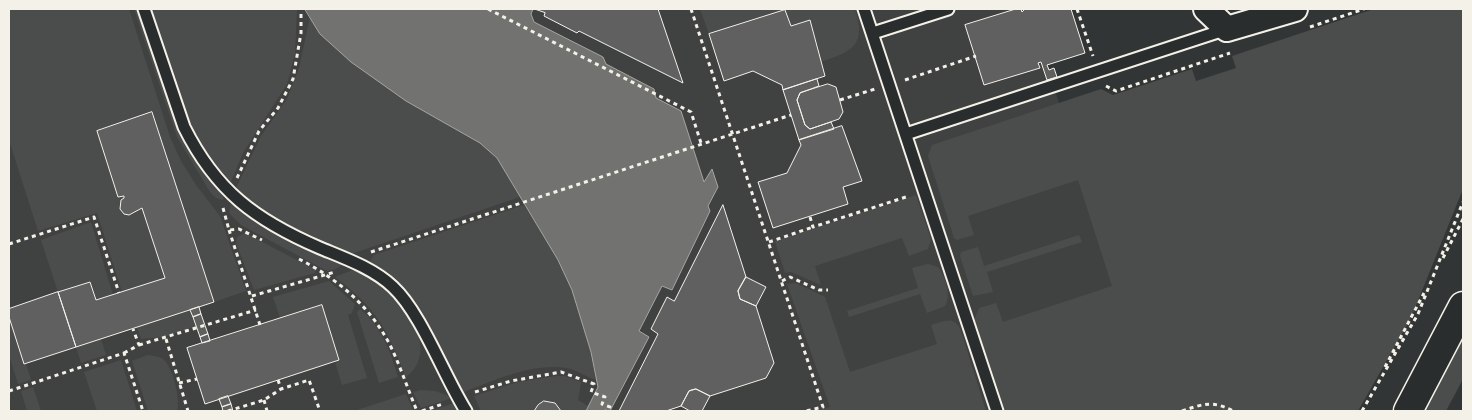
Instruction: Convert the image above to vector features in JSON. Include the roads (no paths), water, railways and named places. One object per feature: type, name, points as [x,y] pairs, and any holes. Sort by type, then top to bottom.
[{"type":"main road","points":[[1408,411],[1463,306]]},
{"type":"street","points":[[1206,9],[1227,29],[1298,19]]},
{"type":"lane","points":[[144,9],[184,127],[203,160],[231,193],[266,222],[353,262],[380,277],[400,294],[466,411]]},
{"type":"lane","points":[[864,9],[998,411]]},
{"type":"lane","points":[[873,34],[948,9]]},
{"type":"lane","points":[[906,134],[1227,29]]}]
